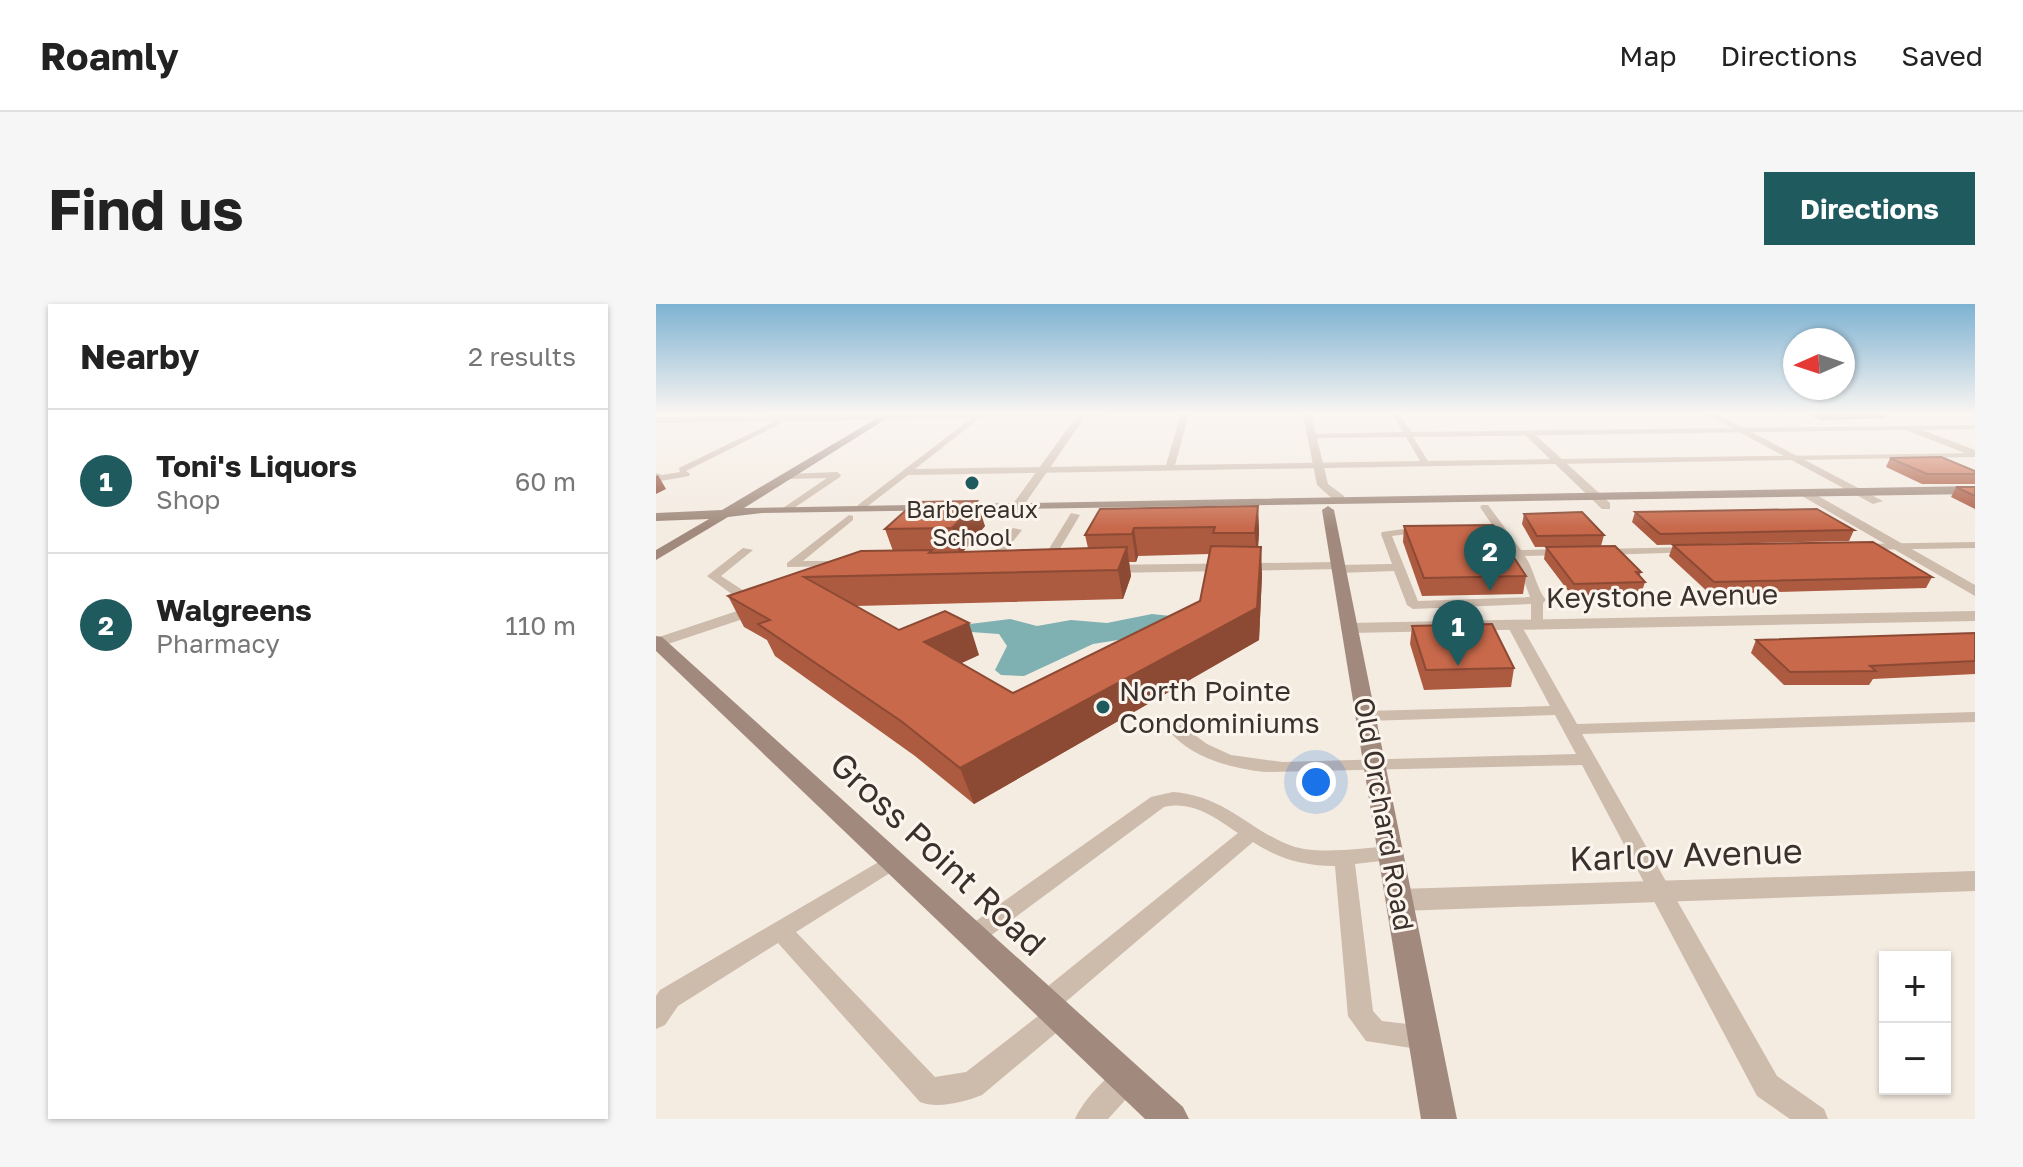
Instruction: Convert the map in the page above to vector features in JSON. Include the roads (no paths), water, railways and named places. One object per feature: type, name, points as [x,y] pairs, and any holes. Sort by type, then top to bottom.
[{"type":"main road","points":[[656,556],[828,452]]},
{"type":"main road","points":[[656,517],[788,508],[861,507],[1014,510],[1075,515],[1595,496],[1975,490]]},
{"type":"main road","points":[[726,514],[754,519],[849,518],[1310,500],[1334,505],[1485,507],[1975,500]]},
{"type":"main road","name":"Old Orchard Road","points":[[1334,505],[1338,567],[1439,1119]]},
{"type":"main road","name":"Gross Point Road","points":[[657,642],[1171,1119]]},
{"type":"street","points":[[1014,510],[1056,452]]},
{"type":"street","points":[[1315,452],[1323,485],[1334,505]]},
{"type":"street","points":[[1549,452],[1606,506]]},
{"type":"street","points":[[1783,452],[1877,501]]},
{"type":"street","points":[[1310,500],[1323,485]]},
{"type":"street","points":[[1806,493],[1975,591]]},
{"type":"street","points":[[974,566],[1000,564]]},
{"type":"street","points":[[1034,570],[1338,567]]},
{"type":"street","points":[[832,583],[857,568]]},
{"type":"street","points":[[657,642],[768,606]]},
{"type":"street","name":"Keystone Avenue","points":[[1349,628],[1975,616]]},
{"type":"street","name":"Karlov Avenue","points":[[1400,900],[1975,881]]},
{"type":"lane","points":[[656,476],[684,472],[723,452]]},
{"type":"lane","points":[[861,507],[932,452]]},
{"type":"lane","points":[[1170,467],[1174,452]]},
{"type":"lane","points":[[1419,452],[1425,463]]},
{"type":"lane","points":[[906,472],[1975,455]]},
{"type":"lane","points":[[788,508],[837,475],[789,476]]},
{"type":"lane","points":[[1485,507],[1534,577],[1540,600],[1538,625]]},
{"type":"lane","points":[[1020,561],[1048,560],[1075,515]]},
{"type":"lane","points":[[849,518],[791,565],[857,568]]},
{"type":"lane","points":[[1485,528],[1499,528]]},
{"type":"lane","points":[[1442,529],[1399,530],[1386,534],[1413,605],[1540,600]]},
{"type":"lane","points":[[1000,564],[1017,530]]},
{"type":"lane","points":[[1850,547],[1975,545]]},
{"type":"lane","points":[[747,550],[713,576],[768,606]]},
{"type":"lane","points":[[1517,553],[1707,550]]},
{"type":"lane","points":[[1338,567],[1399,567]]},
{"type":"lane","points":[[1514,625],[1767,1086],[1812,1118]]},
{"type":"lane","points":[[1366,716],[1566,719],[1975,717]]},
{"type":"lane","points":[[1175,729],[1204,752],[1238,766],[1587,759]]},
{"type":"lane","points":[[974,935],[1170,796],[1196,801],[1251,833],[1301,856],[1391,854]]},
{"type":"lane","points":[[780,930],[930,1092],[972,1085],[1251,833]]},
{"type":"lane","points":[[1344,855],[1361,1016],[1375,1032],[1424,1038]]},
{"type":"lane","points":[[656,1017],[669,998],[894,861]]},
{"type":"lane","points":[[1089,1119],[1127,1078]]},
{"type":"water","points":[[1152,614],[1171,616],[1149,635],[1093,644],[1024,676],[1001,675],[995,670],[1007,646],[999,634],[971,632],[942,623],[970,624],[1010,619],[1037,626],[1071,620],[1107,623]]},
{"type":"place","name":"Barbereaux School","points":[[972,483]]},
{"type":"place","name":"Walgreens","points":[[1490,591]]},
{"type":"place","name":"Toni's Liquors","points":[[1458,666]]},
{"type":"place","name":"North Pointe Condominiums","points":[[1103,707]]}]
